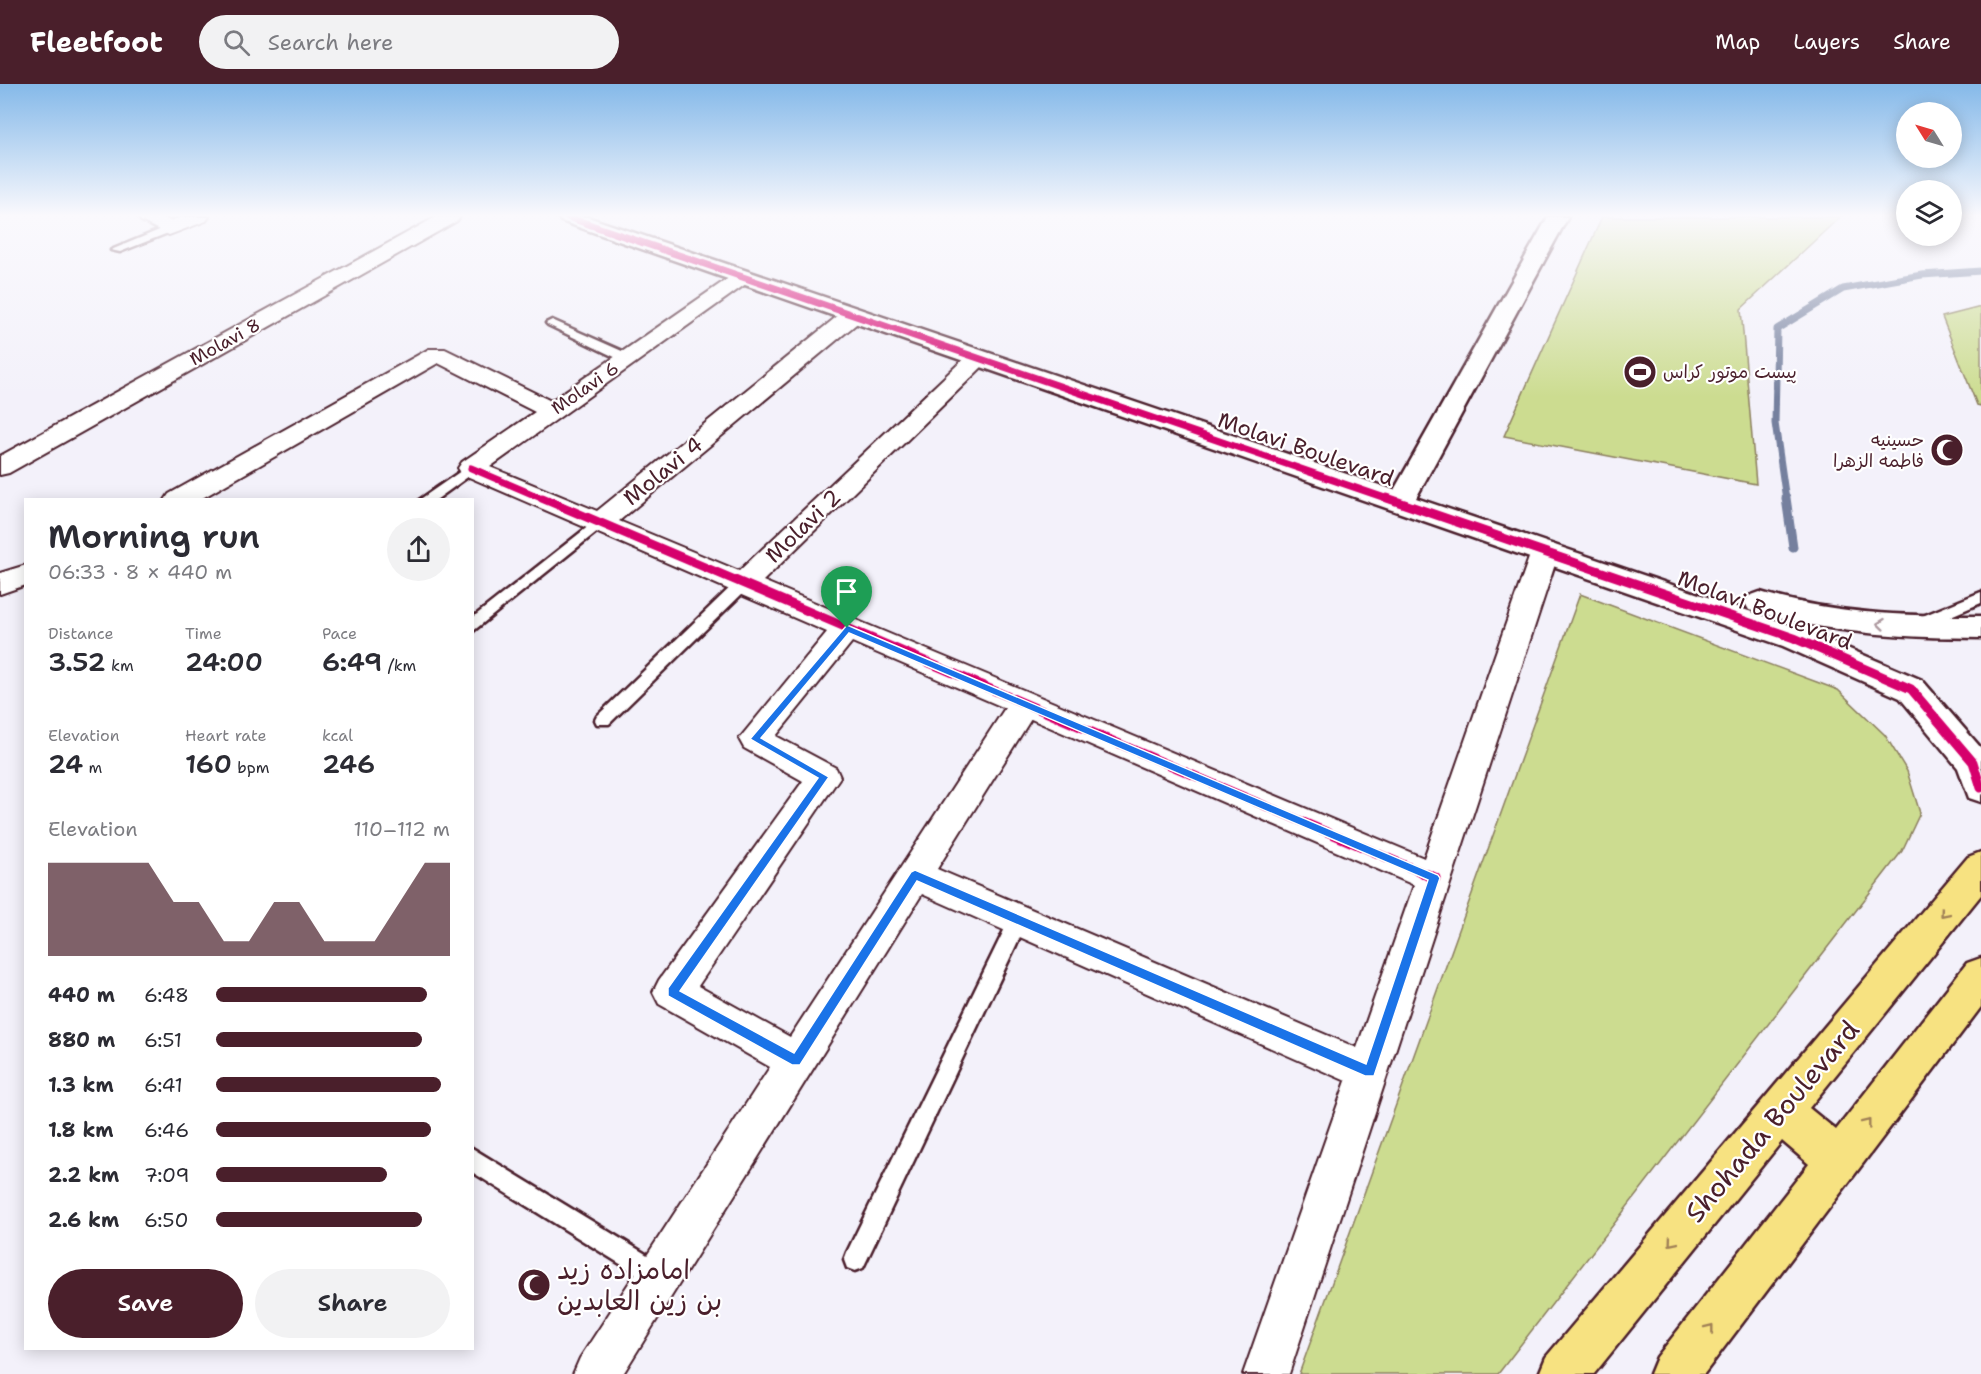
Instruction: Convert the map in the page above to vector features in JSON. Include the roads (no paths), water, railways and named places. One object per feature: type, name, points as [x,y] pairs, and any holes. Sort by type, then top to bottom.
[{"type":"main road","name":"Shohada Boulevard","points":[[1563,1374],[1981,868]]},
{"type":"main road","points":[[1674,1374],[1981,976]]},
{"type":"main road","points":[[1780,1112],[1839,1160]]},
{"type":"street","name":"Molavi 8","points":[[0,467],[342,277]]},
{"type":"street","name":"Molavi 6","points":[[471,468],[743,277]]},
{"type":"street","name":"Molavi Boulevard","points":[[744,277],[978,358],[1405,494],[1545,552],[1797,627],[1981,627]]},
{"type":"street","name":"Molavi Boulevard","points":[[773,277],[1797,627],[1911,689],[1973,762],[1981,788]]},
{"type":"street","points":[[1405,494],[1525,277]]},
{"type":"street","name":"Molavi 4","points":[[599,523],[853,315]]},
{"type":"street","points":[[182,498],[437,354],[553,411]]},
{"type":"street","name":"Molavi 2","points":[[743,584],[978,358]]},
{"type":"street","points":[[471,468],[1435,878]]},
{"type":"street","points":[[1266,1374],[1545,552]]},
{"type":"street","points":[[0,584],[24,575]]},
{"type":"street","points":[[796,1061],[672,992],[824,777],[754,739],[847,628]]},
{"type":"street","points":[[596,1374],[1024,704]]},
{"type":"street","points":[[915,875],[1369,1072]]},
{"type":"lane","points":[[552,323],[627,358]]},
{"type":"lane","name":"Molavi 6","points":[[429,498],[471,468]]},
{"type":"lane","name":"Molavi 4","points":[[474,625],[599,523]]},
{"type":"lane","name":"Molavi 2","points":[[603,720],[743,584]]},
{"type":"lane","points":[[1910,627],[1981,597]]},
{"type":"lane","points":[[855,1260],[1018,920]]},
{"type":"lane","points":[[474,1160],[659,1275]]},
{"type":"waterway","points":[[1786,500],[1775,423],[1777,329],[1843,289],[1910,277]]},
{"type":"waterway","points":[[1786,498],[1793,547]]},
{"type":"place","name":"پیست موتور کراس","points":[[1640,372]]},
{"type":"place","name":"حسینیه فاطمه الزهرا","points":[[1947,450]]},
{"type":"place","name":"امامزاده زید بن زین العابدین","points":[[534,1285]]}]
